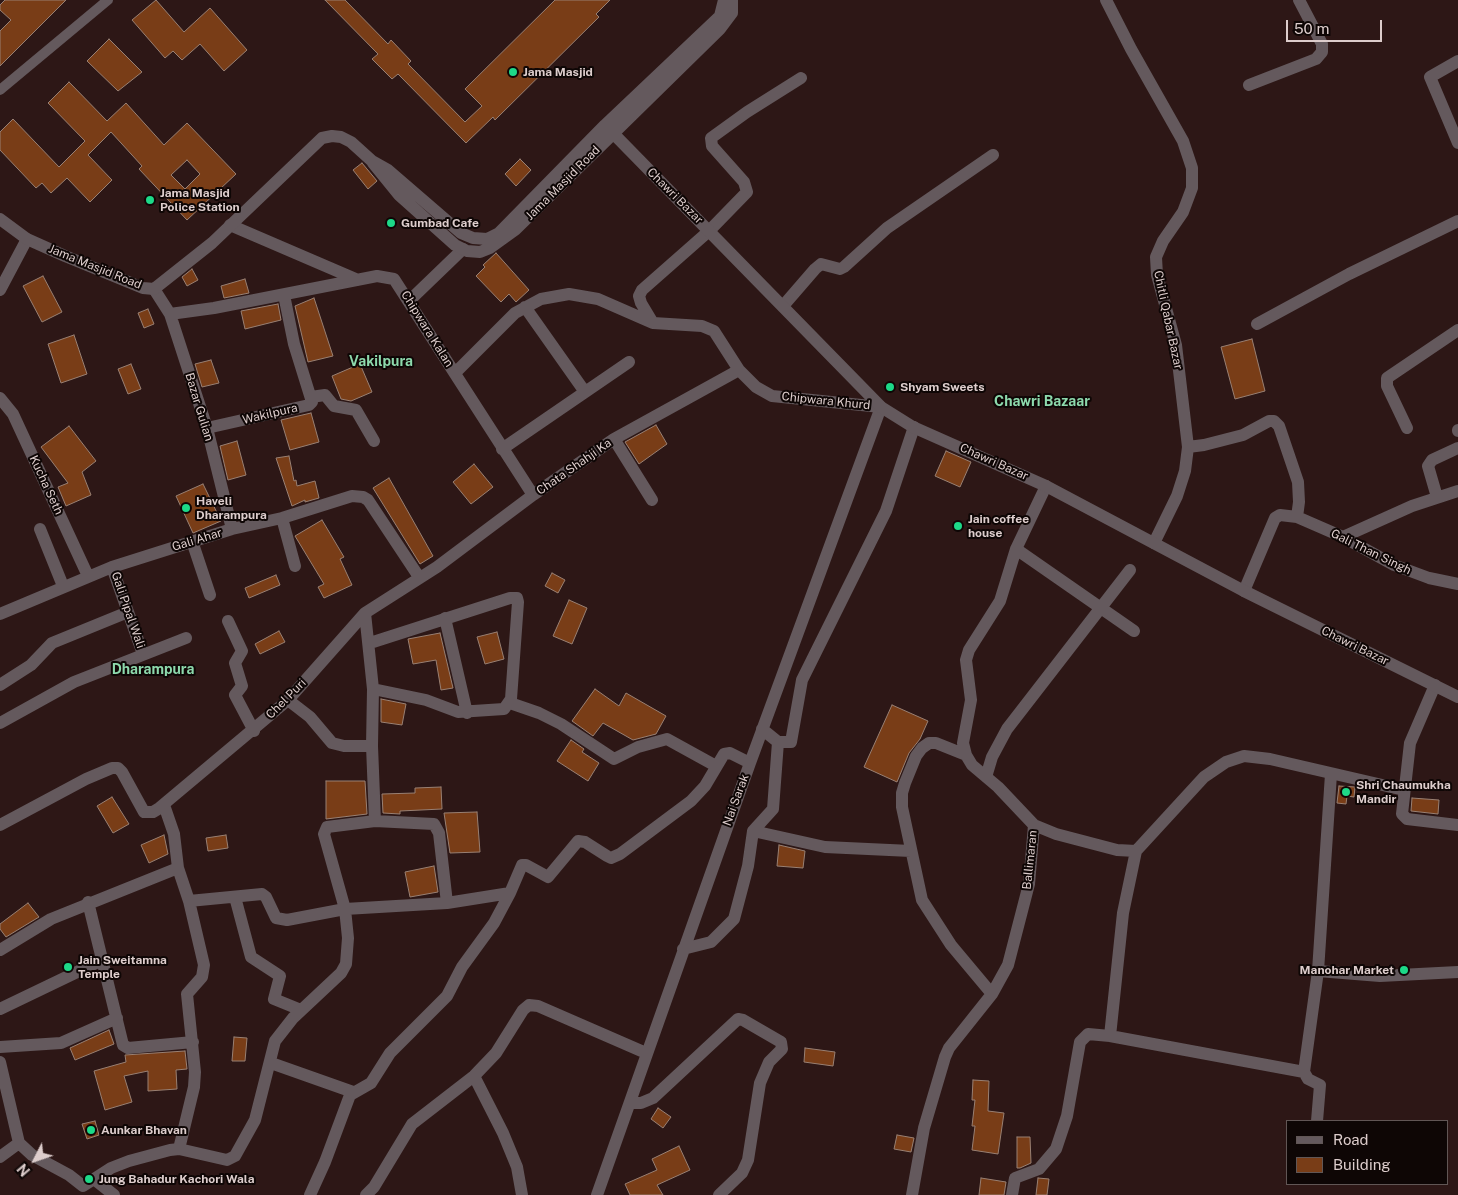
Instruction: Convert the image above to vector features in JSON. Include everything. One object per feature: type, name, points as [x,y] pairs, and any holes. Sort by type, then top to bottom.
[{"type":"street","points":[[0,90],[108,0]]},
{"type":"street","name":"Jama Masjid Road","points":[[0,219],[27,238],[143,288],[154,289],[212,243],[322,138],[341,137],[351,142],[372,161],[399,195],[455,245],[463,249],[480,252],[515,230],[609,129],[720,16],[724,0]]},
{"type":"street","name":"Jama Masjid Road","points":[[372,161],[388,170],[461,233],[473,238],[487,239],[499,233],[727,21],[732,13],[732,0]]},
{"type":"street","points":[[1249,85],[1316,59],[1322,52],[1322,44],[1299,0]]},
{"type":"street","name":"Chitli Qabar Bazar","points":[[1109,1],[1131,49],[1183,140],[1192,168],[1192,188],[1183,212],[1163,241],[1156,258],[1157,275],[1176,345],[1188,447],[1185,471],[1177,496],[1154,542]]},
{"type":"street","points":[[1458,61],[1430,77],[1458,143]]},
{"type":"street","points":[[653,323],[641,303],[639,296],[642,290],[709,231],[747,192],[744,182],[712,146],[711,138],[747,112],[801,78]]},
{"type":"street","name":"Chawri Bazar","points":[[609,129],[881,407],[914,427],[1046,486],[1244,591],[1458,697]]},
{"type":"street","points":[[783,306],[815,268],[821,264],[840,269],[844,267],[910,210],[993,155]]},
{"type":"street","points":[[1257,324],[1349,274],[1458,221]]},
{"type":"street","points":[[230,225],[358,280]]},
{"type":"street","points":[[0,290],[27,238]]},
{"type":"street","points":[[409,302],[463,249]]},
{"type":"street","name":"Chipwara Kalan","points":[[170,314],[284,295],[377,276],[394,279],[532,495]]},
{"type":"street","name":"Bazar Gulian","points":[[154,289],[170,314],[207,428],[232,529]]},
{"type":"street","name":"Chipwara Khurd","points":[[455,374],[493,332],[515,313],[541,299],[570,294],[598,299],[653,323],[702,326],[714,332],[738,370],[756,387],[772,396],[881,407]]},
{"type":"street","name":"Wakilpura","points":[[207,428],[309,405],[312,402],[294,344],[284,295]]},
{"type":"street","points":[[525,307],[585,392]]},
{"type":"street","points":[[1407,428],[1387,386],[1388,378],[1458,330]]},
{"type":"street","points":[[502,449],[629,362]]},
{"type":"street","name":"Chata Shahji Ka","points":[[419,577],[437,567],[532,495],[614,439],[738,370]]},
{"type":"street","points":[[311,397],[325,395],[333,405],[356,410],[374,441]]},
{"type":"street","name":"Kucha Seth","points":[[0,398],[13,414],[88,576]]},
{"type":"street","name":"Nai Sarak","points":[[598,1195],[631,1103],[646,1053],[762,729],[881,407]]},
{"type":"street","points":[[1188,447],[1243,435],[1268,421],[1274,421],[1279,426],[1298,482],[1299,502],[1297,518]]},
{"type":"street","points":[[762,729],[778,742],[791,742],[802,680],[886,511],[914,427]]},
{"type":"street","points":[[614,439],[652,500]]},
{"type":"street","points":[[1437,497],[1428,466],[1432,460],[1458,448]]},
{"type":"street","points":[[966,754],[963,743],[971,700],[966,660],[970,650],[1000,601],[1016,549],[1046,486]]},
{"type":"street","points":[[1343,536],[1437,497],[1458,491]]},
{"type":"street","name":"Gali Ahar","points":[[0,614],[112,567],[232,529],[282,518],[352,496],[363,497],[373,506],[419,577]]},
{"type":"street","name":"Gali Than Singh","points":[[1244,591],[1275,518],[1280,515],[1297,518],[1343,536],[1394,565],[1429,578],[1458,584]]},
{"type":"street","points":[[282,518],[295,566]]},
{"type":"street","points":[[40,529],[63,586]]},
{"type":"street","points":[[192,541],[210,594]]},
{"type":"street","points":[[1016,549],[1134,631]]},
{"type":"street","name":"Gali Pipal Wali","points":[[112,567],[143,654]]},
{"type":"street","points":[[986,777],[992,757],[1007,729],[1130,570]]},
{"type":"street","name":"Chel Puri","points":[[0,825],[86,779],[112,768],[118,768],[122,772],[139,804],[147,813],[153,812],[254,731],[288,700],[365,613],[419,577]]},
{"type":"street","points":[[370,643],[510,598],[517,598],[519,606],[510,702]]},
{"type":"street","points":[[0,685],[31,665],[52,643],[128,612]]},
{"type":"street","points":[[365,613],[370,643],[373,688],[372,746],[375,821]]},
{"type":"street","points":[[445,618],[466,713]]},
{"type":"street","points":[[228,621],[242,651],[235,663],[242,686],[235,695],[254,731]]},
{"type":"street","points":[[0,723],[74,682],[186,638]]},
{"type":"street","points":[[1435,685],[1410,743],[1402,814],[1404,817],[1458,824]]},
{"type":"street","points":[[373,688],[434,702],[449,710],[466,713],[498,710],[510,702]]},
{"type":"street","points":[[288,700],[310,717],[332,743],[344,746],[372,746]]},
{"type":"street","points":[[510,702],[540,713],[561,724],[614,759],[638,747],[667,739],[716,766]]},
{"type":"street","points":[[683,949],[711,942],[734,918],[748,866],[754,832],[774,809],[778,742]]},
{"type":"street","points":[[966,754],[929,743],[916,756],[902,793],[902,807],[922,900],[951,944],[992,994]]},
{"type":"street","points":[[310,1195],[325,1162],[350,1094],[371,1082],[390,1053],[447,996],[468,956],[494,923],[522,866],[526,865],[546,877],[578,841],[585,842],[607,856],[615,857],[691,801],[704,786],[722,756],[727,753],[750,763]]},
{"type":"street","name":"Ballimaran","points":[[912,1195],[924,1128],[945,1057],[949,1048],[992,994],[1008,965],[1019,930],[1029,884],[1034,825],[972,765],[966,754]]},
{"type":"street","points":[[1110,1036],[1123,913],[1136,852],[1204,777],[1226,762],[1244,756],[1270,759],[1404,790]]},
{"type":"street","points":[[1317,1120],[1320,1086],[1308,1080],[1304,1072],[1318,972],[1331,774]]},
{"type":"street","points":[[164,805],[174,834],[178,868],[189,901],[204,965],[202,977],[188,994],[193,1042],[194,1087],[179,1149]]},
{"type":"street","points":[[0,1062],[19,1143],[32,1155],[69,1175],[83,1186],[111,1168],[161,1151],[179,1149],[227,1160],[233,1158],[255,1120],[271,1063],[275,1041],[300,1010],[341,973],[346,964],[348,938],[345,909],[324,831],[330,826],[375,821],[430,822],[437,826],[447,903]]},
{"type":"street","points":[[1034,825],[1056,834],[1117,850],[1136,852]]},
{"type":"street","points":[[754,832],[826,847],[910,850]]},
{"type":"street","points":[[0,950],[32,929],[88,902],[178,868]]},
{"type":"street","points":[[189,901],[265,895],[273,914],[281,920],[345,909],[447,903],[510,893]]},
{"type":"street","points":[[235,896],[251,957],[280,975],[274,999],[300,1010]]},
{"type":"street","points":[[88,902],[117,1018],[121,1043],[125,1047],[193,1042]]},
{"type":"street","points":[[0,1009],[102,960]]},
{"type":"street","points":[[1318,972],[1380,976],[1458,972]]},
{"type":"street","points":[[366,1195],[374,1187],[412,1124],[474,1076],[496,1052],[523,1010],[530,1005],[538,1006],[646,1053]]},
{"type":"street","points":[[0,1047],[61,1043],[117,1018]]},
{"type":"street","points":[[631,1103],[641,1103],[653,1098],[737,1020],[743,1020],[781,1042],[782,1049],[769,1062],[760,1083],[748,1160],[742,1173],[718,1195]]},
{"type":"street","points":[[1012,1195],[1015,1178],[1040,1169],[1056,1149],[1067,1116],[1075,1061],[1082,1040],[1088,1034],[1110,1036],[1304,1072]]},
{"type":"street","points":[[271,1063],[353,1092]]},
{"type":"street","points":[[474,1076],[503,1133],[517,1167],[522,1195]]},
{"type":"street","points":[[0,1157],[19,1143]]},
{"type":"street","points":[[94,1179],[110,1194]]},
{"type":"building","points":[[5,0],[66,0],[0,66],[0,31],[11,20],[0,10],[0,5]]},
{"type":"building","points":[[156,0],[184,32],[210,8],[247,50],[224,71],[200,44],[182,60],[173,51],[165,58],[132,20]]},
{"type":"building","name":"Jama Masjid","points":[[325,0],[345,0],[388,44],[391,40],[411,61],[408,64],[465,122],[482,106],[465,89],[555,0],[610,0],[596,14],[599,17],[495,120],[493,117],[466,143],[398,74],[392,79],[372,59],[378,54]]},
{"type":"building","points":[[109,39],[142,72],[118,91],[87,61]]},
{"type":"building","points":[[69,82],[107,121],[126,103],[164,145],[187,123],[236,174],[187,220],[139,169],[142,166],[111,132],[88,155],[112,180],[90,202],[67,178],[51,193],[42,183],[36,188],[0,150],[0,132],[13,119],[59,167],[85,141],[48,103]],"holes":[[[187,160],[200,174],[185,189],[171,175]]]},
{"type":"building","points":[[520,159],[531,170],[516,186],[505,174]]},
{"type":"building","points":[[362,163],[377,181],[368,189],[353,170]]},
{"type":"building","points":[[496,253],[529,290],[516,302],[509,294],[501,302],[476,276],[485,267],[483,265]]},
{"type":"building","points":[[192,269],[198,280],[187,286],[182,277]]},
{"type":"building","points":[[43,276],[62,312],[42,322],[23,286]]},
{"type":"building","points":[[245,279],[249,293],[224,298],[221,286]]},
{"type":"building","points":[[314,298],[333,356],[308,362],[295,306]]},
{"type":"building","points":[[278,304],[281,320],[245,329],[241,311]]},
{"type":"building","points":[[148,309],[154,324],[144,328],[138,313]]},
{"type":"building","points":[[74,335],[87,374],[61,383],[48,344]]},
{"type":"building","points":[[1252,339],[1265,391],[1235,399],[1221,347]]},
{"type":"building","points":[[211,360],[219,383],[202,387],[195,364]]},
{"type":"building","points":[[131,364],[141,389],[128,394],[118,369]]},
{"type":"building","points":[[360,364],[372,392],[351,401],[341,399],[332,376]]},
{"type":"building","points":[[311,413],[319,442],[290,450],[281,420]]},
{"type":"building","points":[[656,425],[667,444],[639,464],[625,442]]},
{"type":"building","points":[[69,426],[96,461],[82,472],[91,495],[66,506],[58,487],[68,483],[41,447]]},
{"type":"building","points":[[237,441],[246,475],[228,480],[220,446]]},
{"type":"building","points":[[946,451],[971,462],[960,487],[935,476]]},
{"type":"building","points":[[289,456],[294,481],[296,480],[297,486],[315,481],[319,498],[305,502],[305,500],[292,506],[276,458]]},
{"type":"building","points":[[474,464],[493,487],[471,504],[453,482]]},
{"type":"building","points":[[389,478],[433,556],[420,564],[373,488]]},
{"type":"building","name":"Haveli Dharampura","points":[[203,484],[221,521],[193,533],[176,496]]},
{"type":"building","points":[[322,520],[344,557],[340,559],[352,585],[324,598],[318,587],[324,584],[295,536]]},
{"type":"building","points":[[552,573],[565,580],[558,593],[545,586]]},
{"type":"building","points":[[276,575],[280,585],[249,598],[245,588]]},
{"type":"building","points":[[569,600],[587,608],[572,644],[553,636]]},
{"type":"building","points":[[279,631],[285,642],[260,654],[255,644]]},
{"type":"building","points":[[497,632],[504,659],[485,664],[477,637]]},
{"type":"building","points":[[440,633],[453,688],[441,690],[436,660],[413,664],[408,639]]},
{"type":"building","points":[[595,689],[619,706],[626,693],[666,716],[656,734],[633,740],[603,723],[593,736],[572,721]]},
{"type":"building","points":[[381,699],[406,704],[402,725],[381,722]]},
{"type":"building","points":[[892,705],[928,721],[920,739],[909,753],[897,782],[864,767]]},
{"type":"building","points":[[571,740],[584,749],[582,752],[599,763],[588,781],[557,761]]},
{"type":"building","points":[[326,781],[365,781],[367,814],[326,819]]},
{"type":"building","name":"Shri Chaumukha Mandir","points":[[1339,786],[1355,787],[1354,797],[1347,796],[1346,804],[1337,803]]},
{"type":"building","points":[[441,787],[442,809],[400,811],[400,814],[383,813],[382,794],[415,793],[415,788]]},
{"type":"building","points":[[112,797],[129,824],[113,833],[97,806]]},
{"type":"building","points":[[1412,798],[1439,800],[1438,814],[1411,811]]},
{"type":"building","points":[[477,812],[480,852],[450,853],[444,813]]},
{"type":"building","points":[[164,835],[168,854],[149,863],[141,845]]},
{"type":"building","points":[[226,835],[228,848],[208,851],[206,838]]},
{"type":"building","points":[[779,845],[805,851],[803,868],[777,866]]},
{"type":"building","points":[[434,866],[438,892],[410,897],[405,872]]},
{"type":"building","points":[[28,903],[39,917],[6,937],[0,929],[0,924]]},
{"type":"building","points":[[109,1030],[114,1044],[75,1060],[70,1048]]},
{"type":"building","points":[[234,1037],[247,1038],[245,1061],[232,1061]]},
{"type":"building","points":[[805,1048],[835,1052],[833,1066],[804,1062]]},
{"type":"building","points":[[185,1051],[187,1069],[176,1070],[177,1089],[148,1091],[148,1071],[124,1076],[132,1102],[105,1110],[94,1071],[126,1062],[125,1055]]},
{"type":"building","points":[[973,1080],[989,1081],[988,1111],[1004,1113],[998,1154],[972,1150],[975,1126],[972,1126],[975,1100],[972,1100]]},
{"type":"building","points":[[658,1108],[671,1117],[663,1128],[651,1119]]},
{"type":"building","name":"Aunkar Bhavan","points":[[95,1121],[99,1135],[87,1139],[82,1124]]},
{"type":"building","points":[[897,1135],[914,1138],[911,1152],[894,1149]]},
{"type":"building","points":[[1017,1137],[1030,1137],[1031,1163],[1020,1168],[1017,1168]]},
{"type":"building","points":[[679,1146],[690,1170],[657,1185],[663,1195],[630,1195],[625,1184],[657,1170],[652,1159]]},
{"type":"building","points":[[981,1178],[1006,1182],[1004,1195],[979,1195]]},
{"type":"building","points":[[1038,1178],[1049,1179],[1047,1195],[1036,1195]]},
{"type":"place","name":"Jama Masjid","points":[[513,72]]},
{"type":"place","name":"Jama Masjid Police Station","points":[[150,200]]},
{"type":"place","name":"Gumbad Cafe","points":[[391,223]]},
{"type":"place","name":"Shyam Sweets","points":[[890,387]]},
{"type":"place","name":"Haveli Dharampura","points":[[186,508]]},
{"type":"place","name":"Jain coffee house","points":[[958,526]]},
{"type":"place","name":"Shri Chaumukha Mandir","points":[[1346,792]]},
{"type":"place","name":"Jain Sweitamna Temple","points":[[68,967]]},
{"type":"place","name":"Manohar Market","points":[[1404,970]]},
{"type":"place","name":"Aunkar Bhavan","points":[[91,1130]]},
{"type":"place","name":"Jung Bahadur Kachori Wala","points":[[89,1179]]},
{"type":"district","name":"Vakilpura","points":[[381,362]]},
{"type":"district","name":"Chawri Bazaar","points":[[1042,402]]},
{"type":"district","name":"Dharampura","points":[[153,670]]}]
